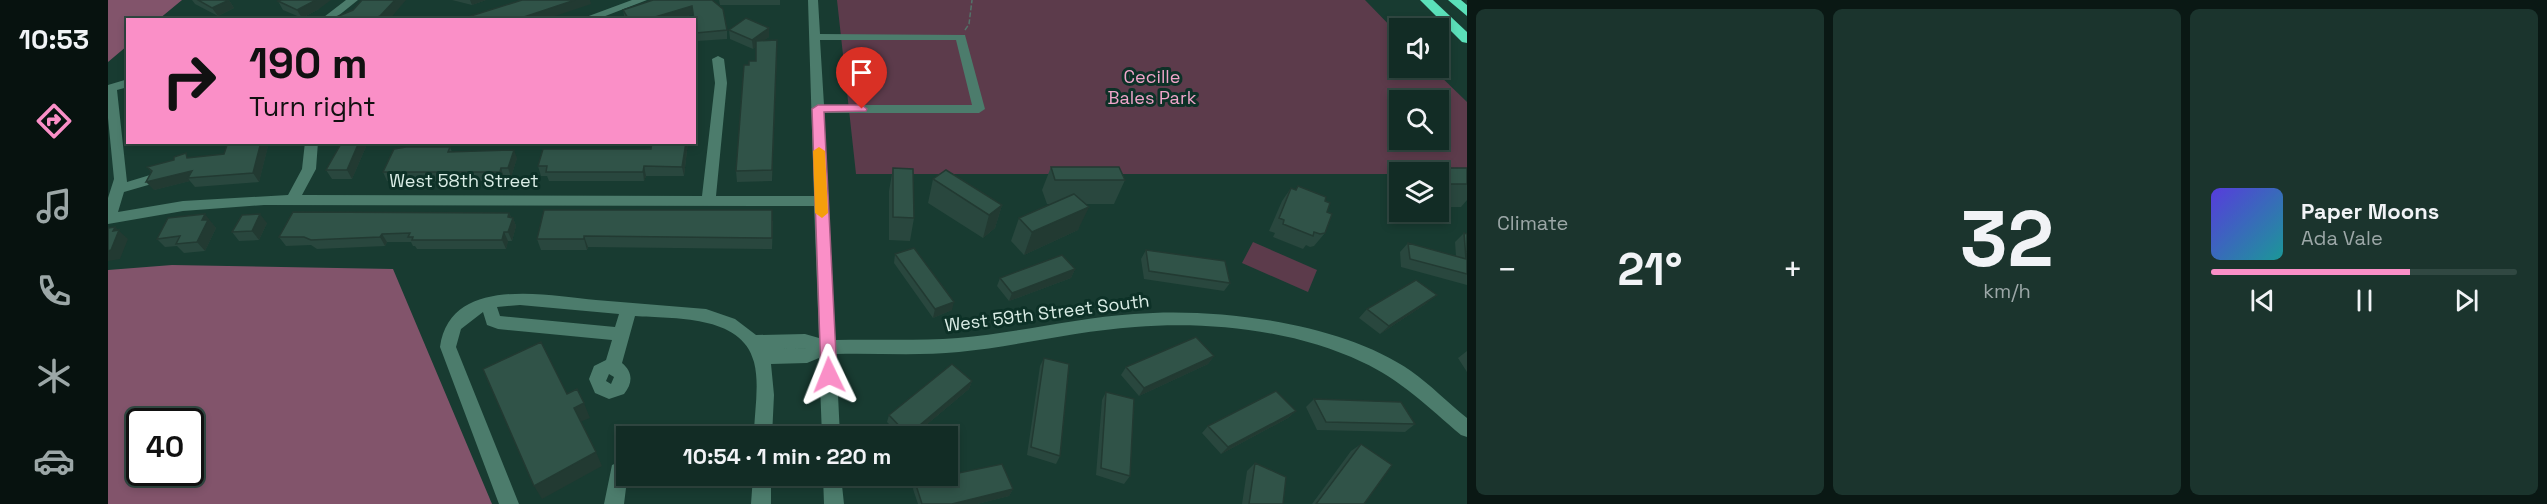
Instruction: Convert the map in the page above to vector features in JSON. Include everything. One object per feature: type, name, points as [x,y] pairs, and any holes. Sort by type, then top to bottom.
[{"type":"highway","points":[[1426,0],[1467,39]]},
{"type":"highway","points":[[1454,0],[1467,12]]},
{"type":"street","points":[[328,18],[353,0]]},
{"type":"street","points":[[589,18],[642,0]]},
{"type":"street","points":[[813,0],[831,426]]},
{"type":"street","points":[[815,37],[961,37],[979,109],[818,109]]},
{"type":"street","points":[[709,200],[721,82],[718,58]]},
{"type":"street","points":[[109,219],[116,186],[115,155],[118,140],[111,88],[126,84]]},
{"type":"street","points":[[292,200],[309,169],[312,144]]},
{"type":"street","points":[[116,186],[150,180]]},
{"type":"street","name":"West 58th Street","points":[[109,219],[212,203],[292,200],[821,201]]},
{"type":"street","points":[[509,504],[448,347],[451,330],[459,318],[488,304],[520,299],[629,309],[720,320],[739,328],[754,342],[763,357],[766,371],[763,426]]},
{"type":"street","points":[[488,304],[493,320],[498,322],[621,334]]},
{"type":"street","points":[[612,367],[629,309]]},
{"type":"street","name":"West 59th Street South","points":[[828,347],[958,345],[1006,340],[1101,323],[1204,320],[1294,332],[1335,343],[1404,376],[1467,429]]},
{"type":"street","points":[[754,342],[805,341],[828,347]]},
{"type":"street","points":[[763,357],[807,356],[828,347]]},
{"type":"street","points":[[614,504],[617,486]]},
{"type":"street","points":[[761,504],[762,486]]},
{"type":"street","points":[[833,486],[834,504]]},
{"type":"path","points":[[961,37],[969,24],[972,0]]},
{"type":"green space","name":"Cecille Bales Park","points":[[837,0],[1365,0],[1389,25],[1389,78],[1442,78],[1467,102],[1467,174],[1449,174],[1449,162],[1389,162],[1389,174],[856,174]]},
{"type":"green space","points":[[1253,242],[1317,270],[1308,292],[1242,263]]},
{"type":"shaded area","points":[[108,0],[182,0],[160,18],[126,18],[126,47],[108,62]]},
{"type":"shaded area","points":[[172,265],[393,269],[492,504],[108,504],[108,270]]},
{"type":"building","points":[[198,0],[229,0],[212,8]]},
{"type":"building","points":[[316,0],[297,10],[278,1]]},
{"type":"building","points":[[362,0],[395,0],[376,18],[334,18],[353,10]]},
{"type":"building","points":[[522,0],[575,0],[521,18],[464,18]]},
{"type":"building","points":[[653,0],[712,0],[723,9],[727,30],[696,33],[696,18],[694,18],[692,6],[652,18],[628,18],[623,10]]},
{"type":"building","points":[[746,18],[769,28],[752,40],[729,30]]},
{"type":"building","points":[[777,40],[772,170],[736,171],[744,65],[749,65],[749,61],[756,61],[756,41]]},
{"type":"building","points":[[227,144],[260,144],[253,173],[188,178],[192,171],[146,182],[152,171],[147,167],[174,160],[174,157],[186,153],[187,158],[224,154]]},
{"type":"building","points":[[341,144],[358,144],[347,170],[326,170]]},
{"type":"building","points":[[652,144],[686,144],[682,167],[644,166],[643,172],[546,172],[547,166],[538,166],[543,149],[651,149]]},
{"type":"building","points":[[450,147],[448,152],[514,150],[508,168],[501,168],[500,172],[383,172],[394,149]]},
{"type":"building","points":[[1051,167],[1119,167],[1125,180],[1055,180]]},
{"type":"building","points":[[893,168],[913,169],[914,218],[893,217]]},
{"type":"building","points":[[1449,168],[1467,168],[1467,184],[1449,184]]},
{"type":"building","points":[[946,170],[1002,205],[989,215],[933,179]]},
{"type":"building","points":[[1298,186],[1326,197],[1325,201],[1330,203],[1327,212],[1332,214],[1325,233],[1314,232],[1313,236],[1283,224],[1284,220],[1279,218],[1291,188],[1296,190]]},
{"type":"building","points":[[1074,194],[1089,207],[1032,232],[1019,218]]},
{"type":"building","points":[[544,210],[772,210],[772,238],[584,236],[584,239],[537,239]]},
{"type":"building","points":[[293,212],[509,213],[508,217],[513,218],[502,240],[412,240],[413,237],[408,237],[410,233],[382,234],[380,237],[311,240],[304,237],[279,237]]},
{"type":"building","points":[[205,214],[202,220],[208,220],[197,242],[176,244],[180,236],[157,239],[168,218]]},
{"type":"building","points":[[260,214],[252,231],[232,232],[242,215]]},
{"type":"building","points":[[115,227],[113,231],[119,230],[111,250],[108,251],[108,228]]},
{"type":"building","points":[[1464,233],[1467,234],[1467,274],[1410,259],[1408,243],[1466,259]]},
{"type":"building","points":[[914,248],[954,302],[935,309],[895,254]]},
{"type":"building","points":[[1146,250],[1225,261],[1230,283],[1149,271]]},
{"type":"building","points":[[1062,255],[1075,269],[1012,293],[1000,278]]},
{"type":"building","points":[[1416,280],[1437,295],[1389,326],[1367,309]]},
{"type":"building","points":[[1196,337],[1214,356],[1144,388],[1126,367]]},
{"type":"building","points":[[541,342],[567,394],[577,389],[584,403],[574,408],[596,452],[534,486],[483,369]]},
{"type":"building","points":[[1044,358],[1069,364],[1060,456],[1031,447]]},
{"type":"building","points":[[952,364],[972,381],[919,426],[899,426],[889,415]]},
{"type":"building","points":[[1276,391],[1296,411],[1228,447],[1208,426]]},
{"type":"building","points":[[1106,392],[1134,399],[1130,476],[1101,468]]},
{"type":"building","points":[[1314,399],[1401,402],[1415,424],[1326,422]]},
{"type":"building","points":[[1361,444],[1392,465],[1364,504],[1316,504]]},
{"type":"building","points":[[1255,463],[1286,477],[1283,504],[1249,504]]},
{"type":"building","points":[[1002,464],[1013,489],[952,504],[922,504],[916,486],[958,486],[958,473]]},
{"type":"slow traffic","points":[[819,151],[822,213]]},
{"type":"route","points":[[829,375],[818,109],[862,109]]}]
